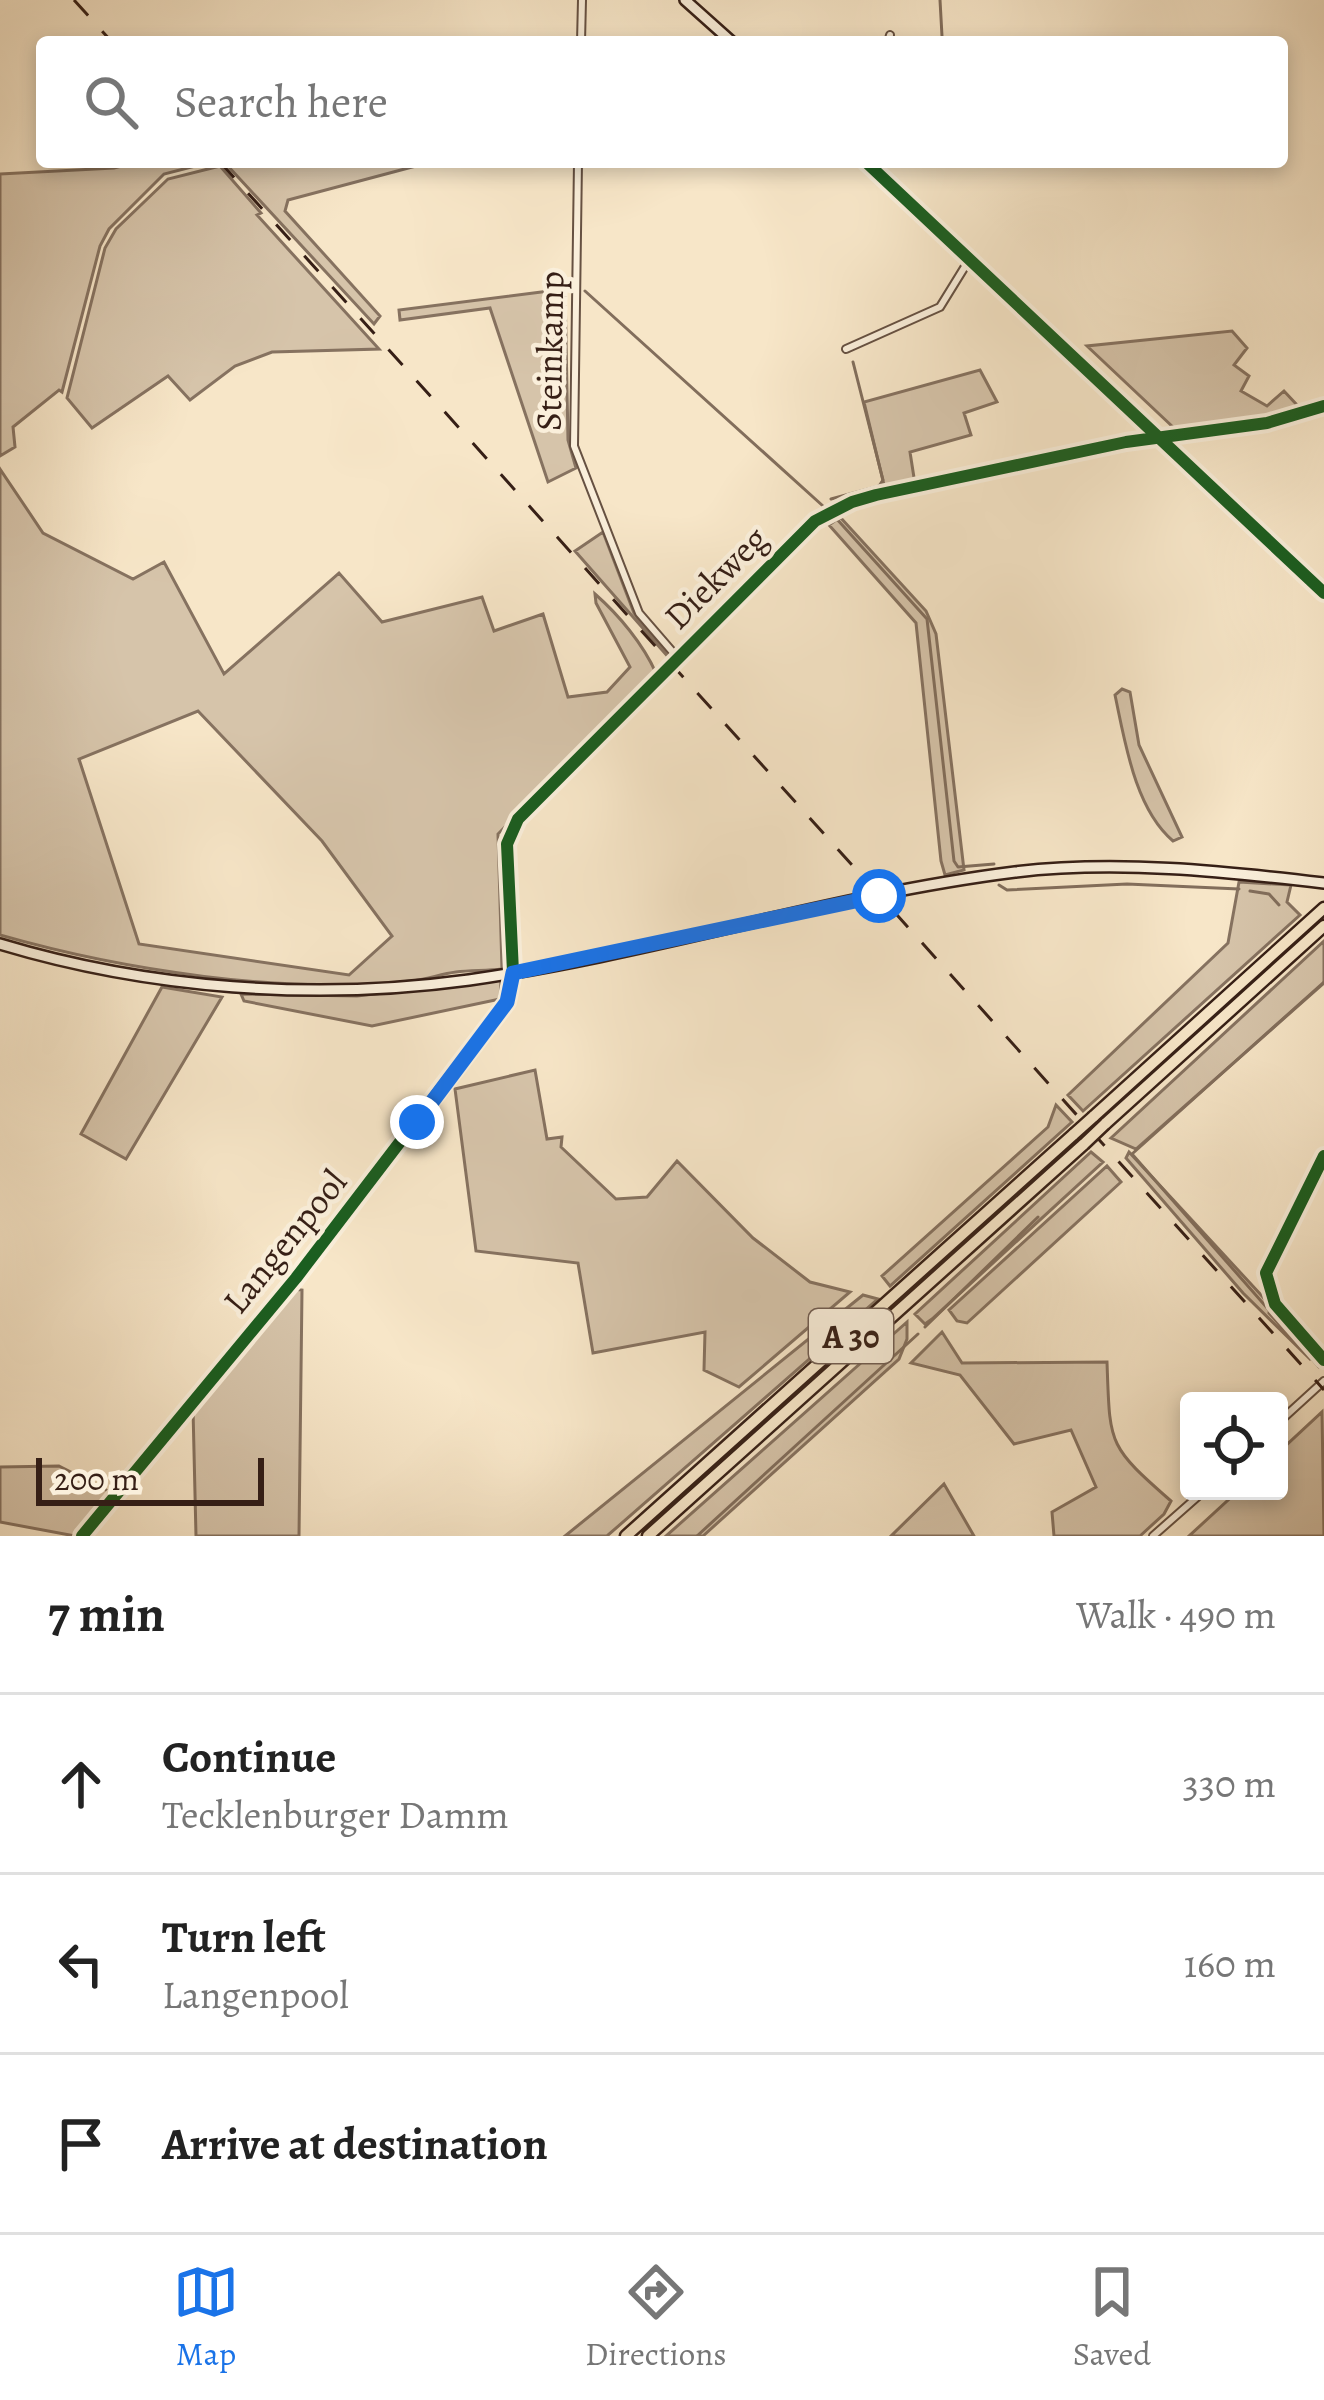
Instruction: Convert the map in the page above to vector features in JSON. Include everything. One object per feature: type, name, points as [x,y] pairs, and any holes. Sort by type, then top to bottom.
[{"type":"highway","name":"A 30","points":[[648,1536],[1324,908]]},
{"type":"highway","name":"A 30","points":[[626,1536],[1079,1139],[1105,1124],[1324,926]]},
{"type":"main road","points":[[685,0],[725,36]]},
{"type":"main road","points":[[872,168],[1324,592]]},
{"type":"main road","points":[[0,944],[53,960],[121,972],[292,990],[404,986],[513,973],[933,885],[1017,872],[1138,868],[1324,883]]},
{"type":"street","points":[[581,36],[582,0]]},
{"type":"street","name":"Steinkamp","points":[[578,168],[574,446],[639,614],[677,657]]},
{"type":"street","points":[[846,350],[940,307],[970,258]]},
{"type":"street","name":"Diekweg","points":[[513,973],[506,859],[518,820],[815,520],[876,495],[1160,438],[1267,423],[1324,406]]},
{"type":"street","name":"Langenpool","points":[[82,1536],[296,1278],[417,1122],[507,1002],[513,973]]},
{"type":"street","points":[[1288,1414],[1324,1381]]},
{"type":"street","points":[[1153,1536],[1194,1500]]},
{"type":"shaded area","points":[[188,168],[164,174],[109,229],[100,246],[62,392],[13,427],[15,447],[0,456],[0,174]]},
{"type":"shaded area","points":[[222,168],[261,213],[257,215],[379,349],[272,352],[235,366],[190,400],[168,376],[92,428],[67,398],[105,248],[116,229],[168,179]]},
{"type":"shaded area","points":[[230,168],[408,168],[288,200],[285,211],[380,316],[374,324]]},
{"type":"shaded area","points":[[565,289],[568,440],[576,468],[548,482],[490,308],[400,320],[399,310]]},
{"type":"shaded area","points":[[1232,331],[1247,348],[1234,365],[1249,376],[1241,391],[1267,406],[1284,391],[1297,405],[1295,413],[1174,428],[1087,346]]},
{"type":"shaded area","points":[[980,370],[997,402],[964,413],[971,435],[910,452],[915,484],[885,489],[864,402]]},
{"type":"shaded area","points":[[0,469],[43,533],[133,579],[164,562],[224,674],[339,573],[382,622],[482,597],[494,631],[543,614],[568,697],[607,692],[630,667],[595,594],[630,630],[656,673],[498,834],[502,969],[362,984],[258,982],[150,969],[0,935]],"holes":[[[198,711],[322,841],[392,936],[349,975],[139,944],[79,759]]]},
{"type":"shaded area","points":[[840,517],[926,611],[936,634],[964,870],[945,875],[941,861],[916,623],[829,525]]},
{"type":"shaded area","points":[[603,532],[634,613],[670,659],[575,551]]},
{"type":"shaded area","points":[[1122,689],[1130,692],[1139,745],[1182,837],[1173,841],[1149,811],[1134,774],[1115,695]]},
{"type":"shaded area","points":[[1239,882],[1291,885],[1287,902],[1300,915],[1083,1111],[1068,1095],[1228,943]]},
{"type":"shaded area","points":[[1324,941],[1324,983],[1136,1149],[1111,1138]]},
{"type":"shaded area","points":[[501,980],[500,999],[372,1026],[244,1001],[241,994],[357,996]]},
{"type":"shaded area","points":[[162,987],[222,997],[126,1159],[81,1134]]},
{"type":"shaded area","points":[[535,1070],[547,1139],[562,1137],[561,1147],[616,1199],[647,1197],[677,1161],[753,1238],[810,1282],[850,1292],[739,1387],[704,1370],[705,1332],[593,1353],[578,1263],[476,1251],[455,1089]]},
{"type":"shaded area","points":[[1056,1105],[1072,1122],[890,1286],[882,1276],[1048,1127]]},
{"type":"shaded area","points":[[1091,1152],[1103,1162],[932,1319],[925,1324],[915,1314]]},
{"type":"shaded area","points":[[1129,1152],[1270,1305],[1269,1313],[1311,1360],[1243,1293],[1126,1158]]},
{"type":"shaded area","points":[[1107,1166],[1121,1182],[967,1323],[957,1321],[949,1310]]},
{"type":"shaded area","points":[[293,1289],[302,1290],[299,1536],[196,1536],[193,1409]]},
{"type":"shaded area","points":[[863,1295],[878,1299],[607,1536],[565,1536]]},
{"type":"shaded area","points":[[907,1322],[899,1359],[703,1536],[666,1536]]},
{"type":"shaded area","points":[[942,1332],[962,1363],[1107,1362],[1116,1442],[1134,1467],[1171,1501],[1164,1514],[1140,1536],[1054,1536],[1052,1512],[1096,1487],[1071,1430],[1014,1444],[960,1375],[911,1363]]},
{"type":"shaded area","points":[[1322,1412],[1324,1536],[1189,1536],[1228,1500],[1288,1500],[1288,1444]]},
{"type":"shaded area","points":[[59,1466],[110,1492],[75,1536],[0,1522],[0,1467]]},
{"type":"shaded area","points":[[944,1484],[974,1536],[891,1536]]},
{"type":"waterway","points":[[940,0],[942,36]]},
{"type":"waterway","points":[[585,291],[823,506]]},
{"type":"waterway","points":[[831,499],[879,486],[883,480],[853,362]]},
{"type":"waterway","points":[[835,517],[927,619],[954,861],[958,867],[994,864]]},
{"type":"waterway","points":[[999,885],[1007,890],[1127,884],[1239,889]]},
{"type":"waterway","points":[[1250,891],[1269,894],[1279,905]]},
{"type":"waterway","points":[[1319,1367],[1132,1154],[1324,982]]},
{"type":"waterway","points":[[925,1327],[1038,1217]]},
{"type":"waterway","points":[[697,1536],[918,1334]]},
{"type":"railway","points":[[74,0],[107,36]]},
{"type":"railway","points":[[225,168],[1324,1390]]},
{"type":"cycle path","points":[[872,168],[1324,593]]},
{"type":"cycle path","points":[[82,1536],[296,1278],[507,1002],[513,972],[507,844],[518,819],[815,521],[876,495],[1126,442],[1267,423],[1324,406]]},
{"type":"cycle path","points":[[1324,1156],[1266,1273],[1275,1304],[1324,1360]]},
{"type":"route","points":[[417,1122],[507,1002],[513,973],[879,896]]}]
